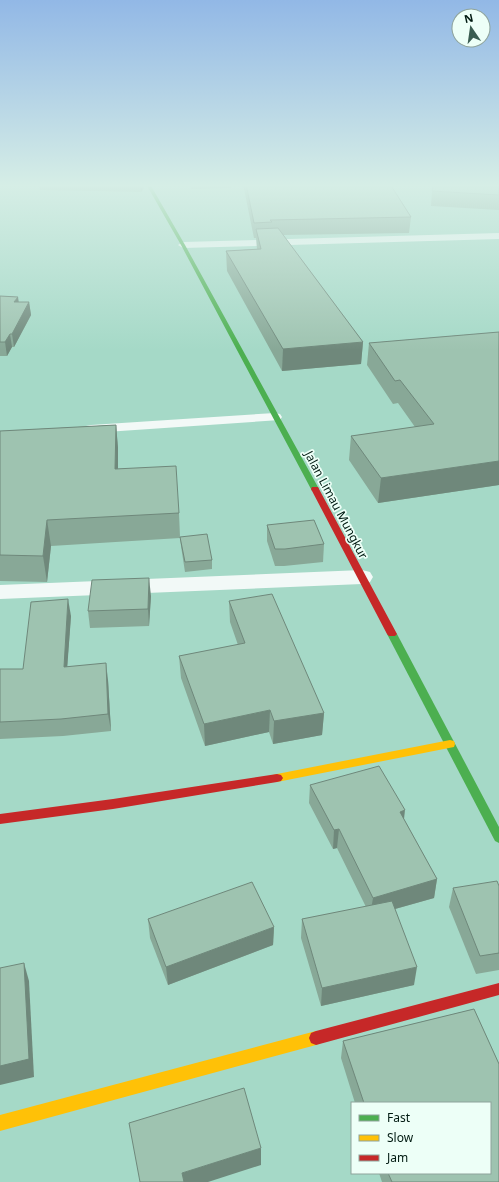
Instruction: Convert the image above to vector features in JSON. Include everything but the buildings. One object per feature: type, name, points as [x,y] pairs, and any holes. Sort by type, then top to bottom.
[{"type":"street","name":"Jalan Limau Mungkur","points":[[180,239],[329,514],[499,838]]},
{"type":"street","points":[[0,592],[362,577]]},
{"type":"street","points":[[0,819],[59,813],[209,790],[450,744]]},
{"type":"street","points":[[0,1123],[499,988]]},
{"type":"lane","points":[[183,245],[388,239]]},
{"type":"lane","points":[[78,430],[275,417]]},
{"type":"traffic: fast","points":[[180,239],[315,489]]},
{"type":"traffic: fast","points":[[392,634],[499,838]]},
{"type":"traffic: slow","points":[[277,778],[450,744]]},
{"type":"traffic: slow","points":[[0,1123],[316,1038]]},
{"type":"traffic: jam","points":[[315,489],[392,634]]},
{"type":"traffic: jam","points":[[0,819],[113,804],[277,778]]},
{"type":"traffic: jam","points":[[316,1038],[499,989]]}]
